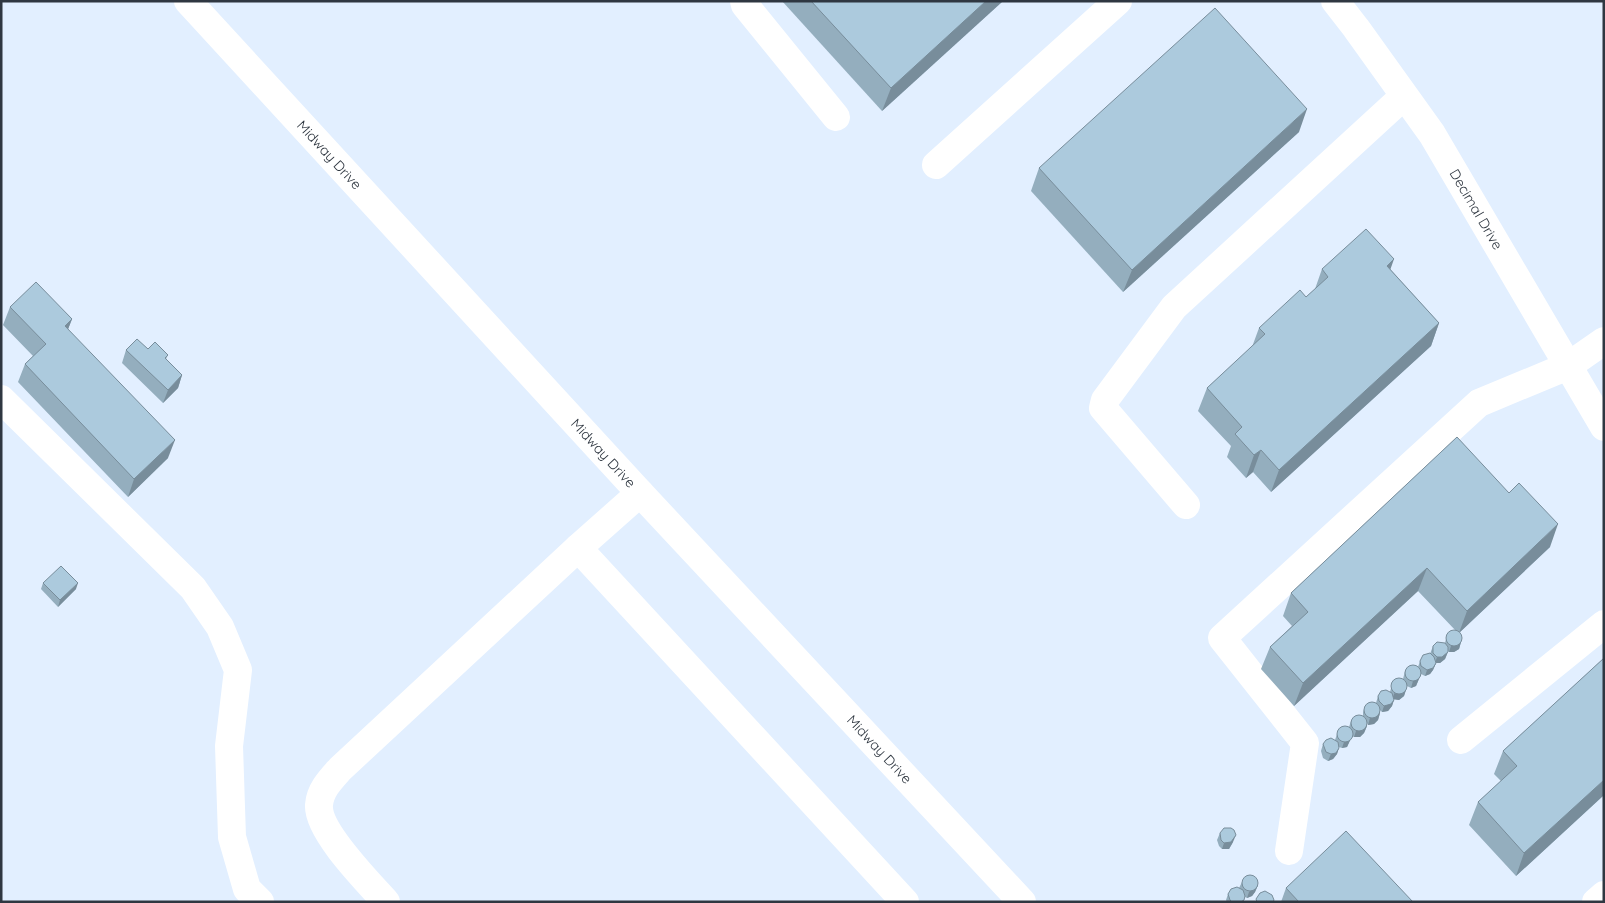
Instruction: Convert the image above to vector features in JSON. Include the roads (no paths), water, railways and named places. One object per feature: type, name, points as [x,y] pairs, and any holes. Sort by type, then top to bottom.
[{"type":"street","name":"Midway Drive","points":[[188,1],[640,493],[1022,902]]},
{"type":"street","points":[[744,1],[745,5],[836,117]]},
{"type":"street","points":[[936,165],[1118,1]]},
{"type":"street","name":"Decimal Drive","points":[[1335,1],[1432,134],[1604,427]]},
{"type":"street","points":[[1186,505],[1103,408],[1106,400],[1174,306],[1404,96]]},
{"type":"street","points":[[1289,851],[1305,743],[1222,638],[1478,403],[1568,366],[1604,341]]},
{"type":"street","points":[[1,398],[193,588],[220,627],[238,670],[229,746],[232,837],[247,889],[260,902]]},
{"type":"street","points":[[386,902],[341,852],[324,825],[318,805],[324,788],[340,769],[578,548],[640,493]]},
{"type":"street","points":[[578,548],[905,902]]},
{"type":"street","points":[[1460,740],[1604,624]]},
{"type":"street","points":[[1596,902],[1604,895]]}]
